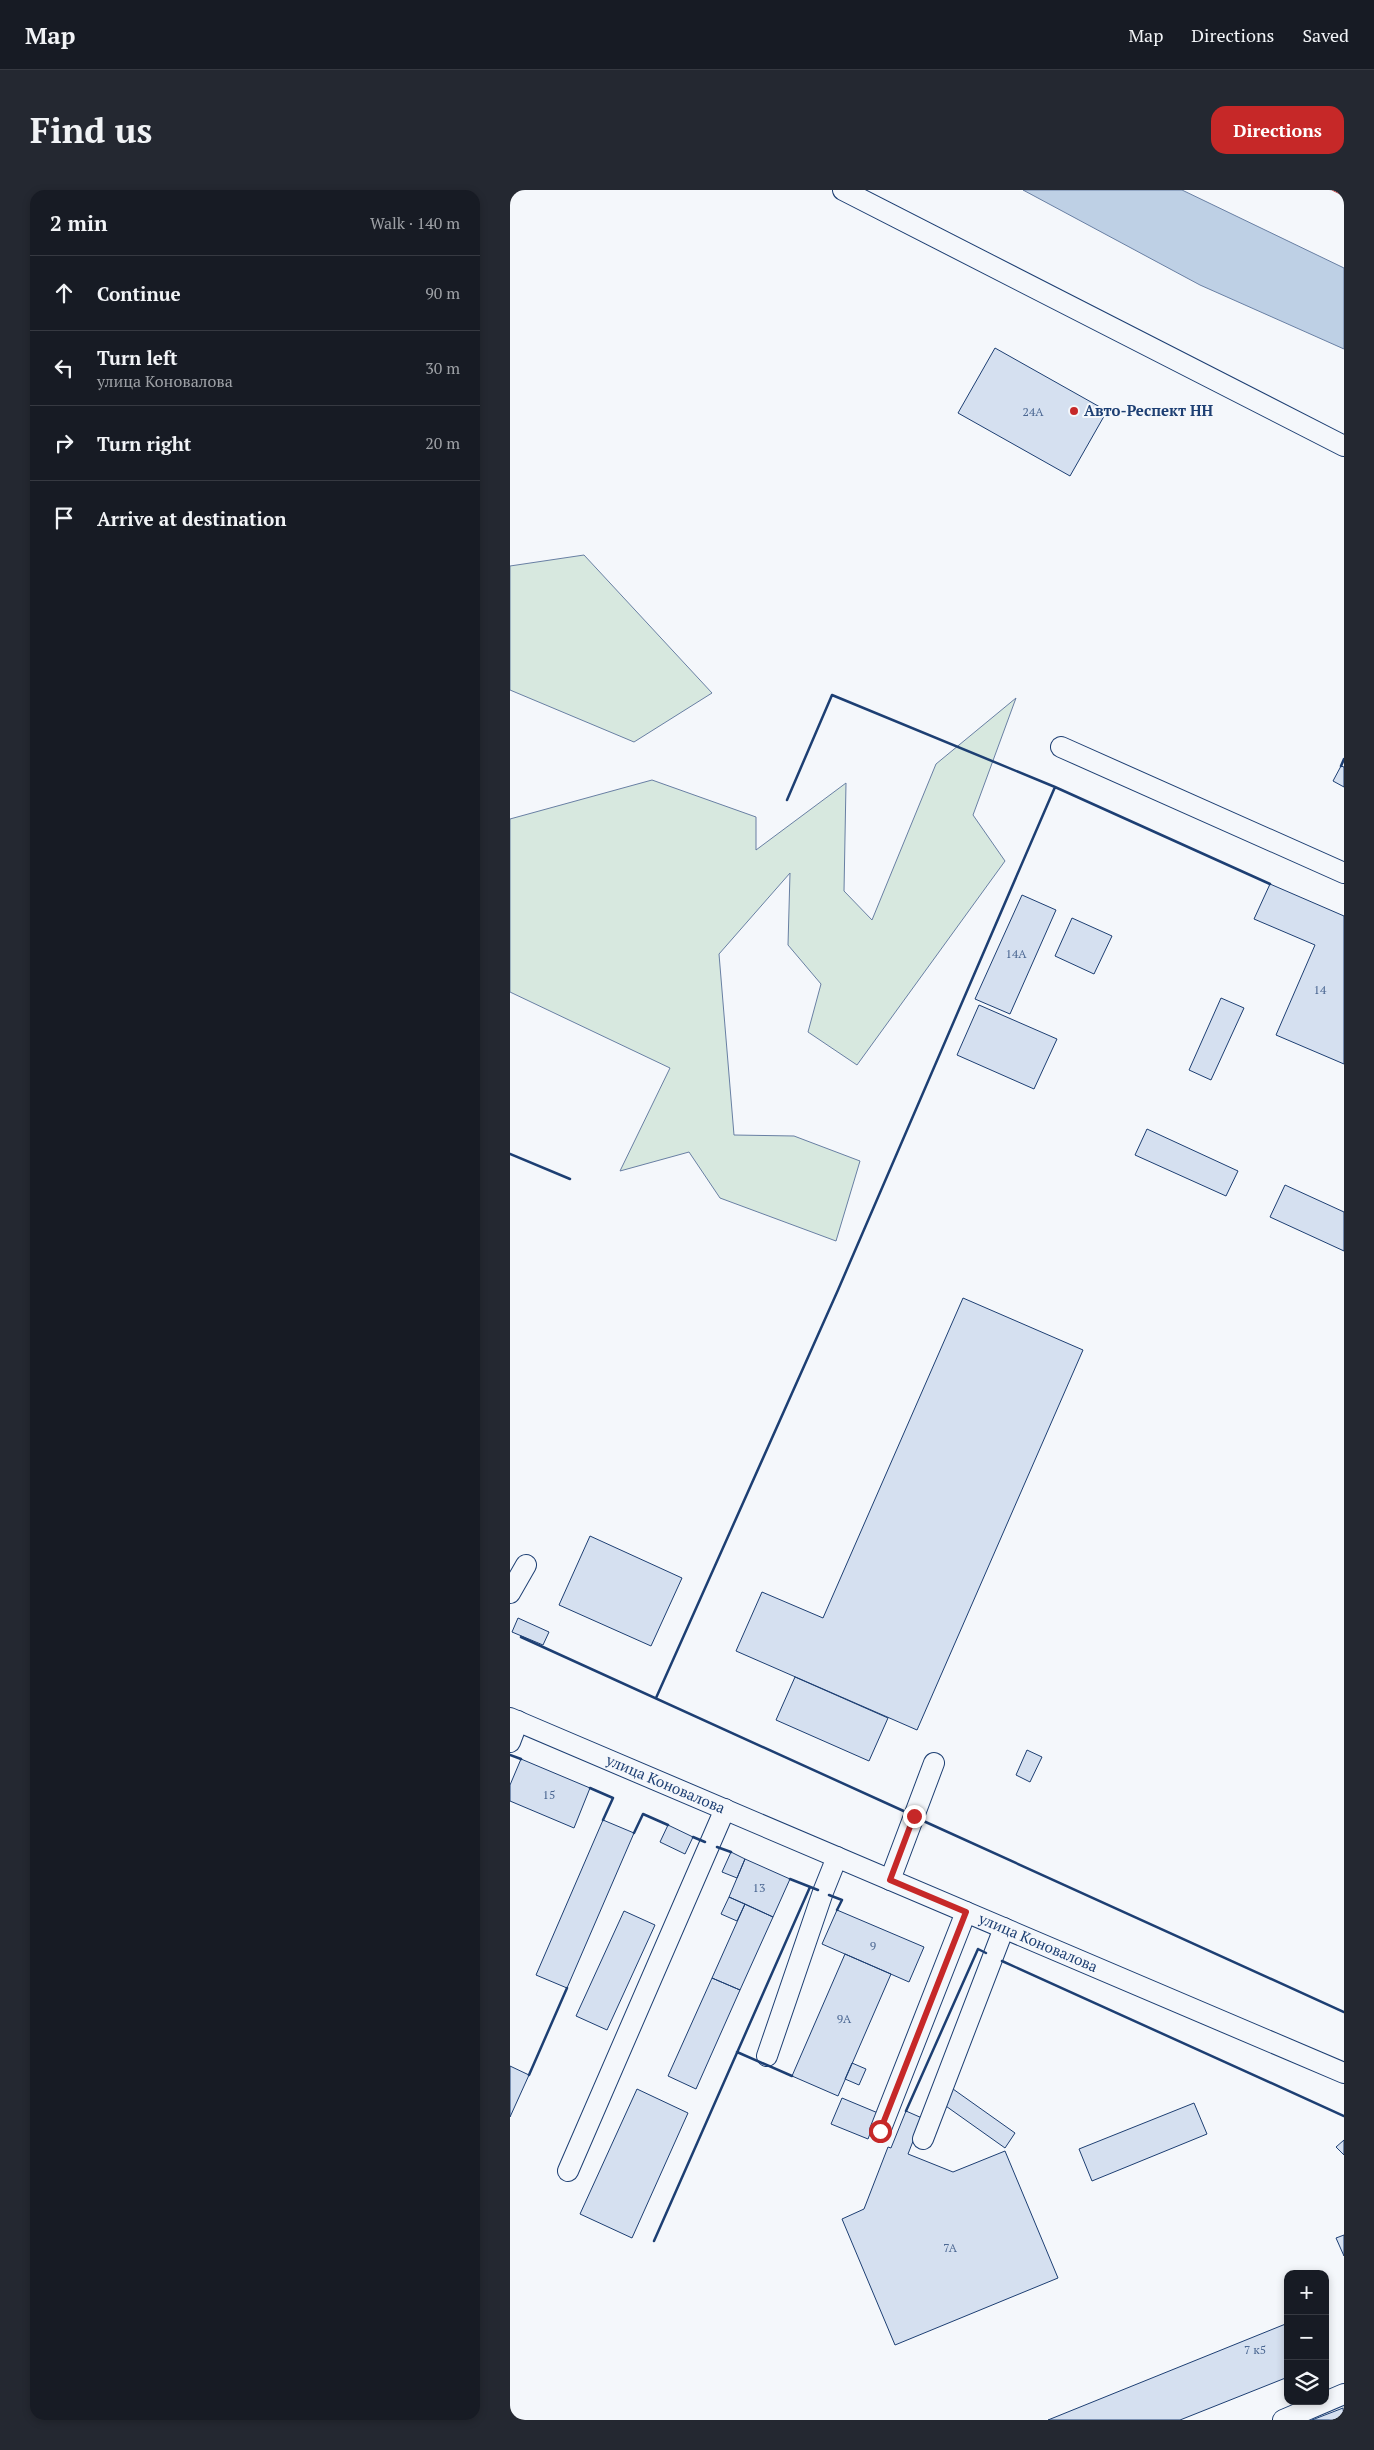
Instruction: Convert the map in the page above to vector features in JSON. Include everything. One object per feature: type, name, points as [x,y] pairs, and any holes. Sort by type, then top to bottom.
[{"type":"street","points":[[843,190],[1344,446]]},
{"type":"street","points":[[1061,747],[1344,873]]},
{"type":"street","points":[[510,1593],[526,1565]]},
{"type":"street","points":[[510,1742],[514,1720]]},
{"type":"street","name":"улица Коновалова","points":[[514,1720],[1344,2073]]},
{"type":"street","points":[[890,1880],[934,1763]]},
{"type":"street","points":[[568,2171],[725,1809]]},
{"type":"street","points":[[767,2056],[823,1892],[837,1857]]},
{"type":"street","points":[[880,2131],[966,1912]]},
{"type":"street","points":[[923,2139],[1004,1928]]},
{"type":"street","points":[[1283,2420],[1344,2394]]},
{"type":"shaded area","points":[[584,555],[712,693],[634,742],[510,690],[510,566]]},
{"type":"shaded area","points":[[1016,698],[973,815],[1005,861],[857,1065],[808,1032],[821,984],[788,945],[790,873],[719,954],[734,1135],[794,1136],[860,1161],[836,1241],[720,1198],[689,1152],[620,1171],[670,1068],[510,992],[510,819],[652,780],[756,817],[756,850],[846,783],[844,891],[872,920],[936,764]]},
{"type":"water","points":[[1023,190],[1182,190],[1344,268],[1344,349],[1200,285]]},
{"type":"building","points":[[995,348],[1107,411],[1070,476],[958,413]]},
{"type":"building","points":[[1341,766],[1344,767],[1344,787],[1333,781]]},
{"type":"building","points":[[1270,884],[1344,916],[1344,1064],[1276,1035],[1315,945],[1254,919]]},
{"type":"building","points":[[1022,895],[1056,910],[1010,1014],[975,999]]},
{"type":"building","points":[[1072,918],[1112,936],[1094,974],[1055,956]]},
{"type":"building","points":[[1221,998],[1244,1008],[1211,1080],[1189,1070]]},
{"type":"building","points":[[979,1005],[1057,1039],[1034,1089],[957,1055]]},
{"type":"building","points":[[1147,1129],[1238,1171],[1226,1196],[1135,1155]]},
{"type":"building","points":[[1285,1185],[1344,1212],[1344,1251],[1270,1217]]},
{"type":"building","points":[[963,1298],[1083,1350],[917,1730],[736,1651],[762,1592],[823,1618]]},
{"type":"building","points":[[590,1536],[682,1578],[651,1646],[559,1605]]},
{"type":"building","points":[[518,1618],[549,1632],[543,1645],[512,1632]]},
{"type":"building","points":[[795,1677],[888,1718],[869,1761],[776,1720]]},
{"type":"building","points":[[1027,1750],[1042,1757],[1030,1782],[1016,1775]]},
{"type":"building","points":[[521,1759],[590,1788],[574,1828],[510,1801],[510,1785]]},
{"type":"building","points":[[603,1820],[634,1833],[567,1988],[536,1975]]},
{"type":"building","points":[[668,1825],[693,1837],[685,1854],[660,1842]]},
{"type":"building","points":[[731,1852],[745,1859],[737,1878],[722,1872]]},
{"type":"building","points":[[745,1859],[790,1879],[773,1917],[729,1897]]},
{"type":"building","points":[[729,1897],[745,1904],[737,1921],[721,1914]]},
{"type":"building","points":[[745,1904],[773,1917],[740,1990],[712,1978]]},
{"type":"building","points":[[837,1910],[924,1947],[909,1982],[822,1944]]},
{"type":"building","points":[[624,1911],[655,1925],[607,2030],[576,2016]]},
{"type":"building","points":[[845,1954],[891,1974],[838,2096],[792,2076]]},
{"type":"building","points":[[712,1978],[740,1990],[696,2089],[668,2076]]},
{"type":"building","points":[[852,2063],[866,2069],[859,2085],[845,2079]]},
{"type":"building","points":[[510,2066],[529,2075],[510,2117]]},
{"type":"building","points":[[637,2089],[688,2113],[632,2238],[580,2214]]},
{"type":"building","points":[[953,2089],[1015,2133],[1005,2148],[943,2104]]},
{"type":"building","points":[[842,2098],[878,2113],[868,2139],[831,2124]]},
{"type":"building","points":[[1194,2103],[1207,2134],[1092,2181],[1079,2149]]},
{"type":"building","points":[[906,2111],[922,2118],[908,2154],[953,2172],[1005,2151],[1058,2278],[895,2345],[842,2219],[864,2209],[888,2147],[891,2148]]},
{"type":"building","points":[[1344,2140],[1344,2155],[1336,2147]]},
{"type":"building","points":[[1344,2235],[1344,2256],[1336,2238]]},
{"type":"building","points":[[1284,2325],[1284,2379],[1180,2420],[1048,2420]]},
{"type":"building","points":[[1343,2408],[1344,2420],[1312,2420]]},
{"type":"wall","points":[[787,800],[832,695],[1055,787]]},
{"type":"wall","points":[[1341,766],[1344,759]]},
{"type":"wall","points":[[656,1698],[838,1290],[1055,787],[1270,884]]},
{"type":"wall","points":[[510,1154],[570,1179]]},
{"type":"wall","points":[[521,1637],[908,1813]]},
{"type":"wall","points":[[510,1755],[521,1759]]},
{"type":"wall","points":[[590,1788],[613,1798],[603,1820]]},
{"type":"wall","points":[[634,1833],[643,1814],[668,1825]]},
{"type":"wall","points":[[919,1819],[1344,2012]]},
{"type":"wall","points":[[693,1837],[705,1842]]},
{"type":"wall","points":[[717,1847],[731,1852]]},
{"type":"wall","points":[[790,1879],[818,1890]]},
{"type":"wall","points":[[654,2241],[810,1887]]},
{"type":"wall","points":[[829,1895],[842,1900],[837,1910]]},
{"type":"wall","points":[[906,2111],[978,1949],[986,1953]]},
{"type":"wall","points":[[1002,1961],[1344,2116]]},
{"type":"wall","points":[[529,2075],[567,1988]]},
{"type":"wall","points":[[737,2052],[792,2076]]},
{"type":"power","points":[[1332,190],[1344,196]]},
{"type":"place","name":"Авто-Респект НН","points":[[1074,411]]},
{"type":"route","points":[[880,2131],[966,1912],[890,1880],[914,1816]]}]
